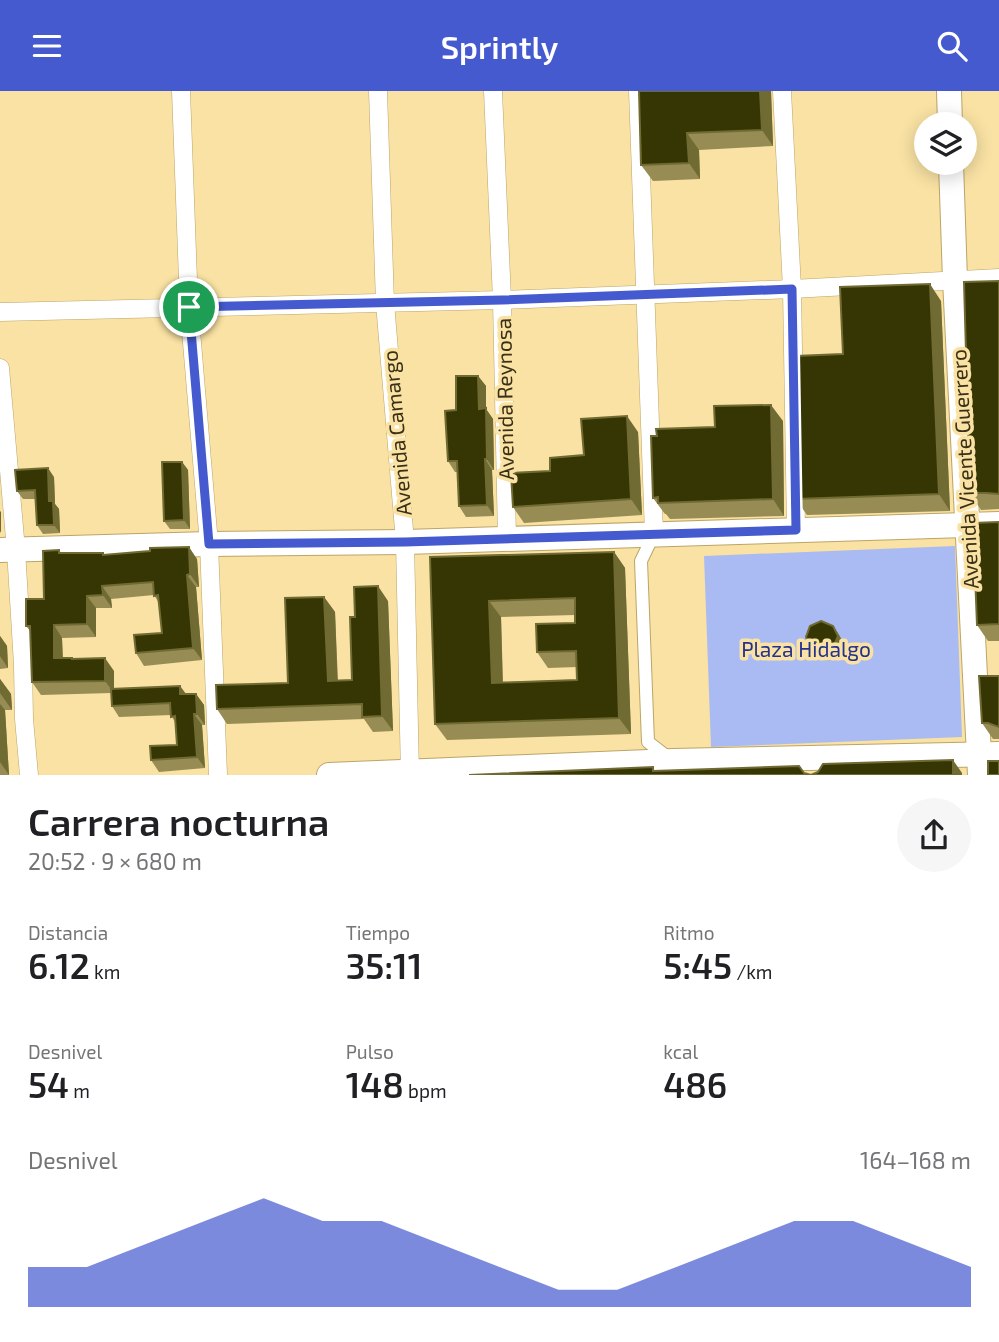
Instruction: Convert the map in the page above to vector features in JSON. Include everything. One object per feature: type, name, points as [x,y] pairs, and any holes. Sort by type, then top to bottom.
[{"type":"main road","points":[[949,91],[950,112]]},
{"type":"main road","name":"Avenida Vicente Guerrero","points":[[951,175],[967,525],[986,761]]},
{"type":"main road","points":[[8,550],[405,542],[999,524]]},
{"type":"main road","points":[[329,775],[986,761]]},
{"type":"street","points":[[181,91],[189,307],[209,544],[218,775]]},
{"type":"street","name":"Avenida Camargo","points":[[378,91],[385,303],[405,542],[410,773]]},
{"type":"street","name":"Avenida Reynosa","points":[[493,91],[502,300],[507,539]]},
{"type":"street","points":[[638,91],[654,534],[641,561],[648,742],[673,768]]},
{"type":"street","points":[[782,91],[792,289],[796,530]]},
{"type":"street","points":[[0,312],[502,300],[999,278]]},
{"type":"street","points":[[0,368],[8,550],[23,665],[29,775]]},
{"type":"green space","name":"Plaza Hidalgo","points":[[955,546],[962,737],[711,747],[704,556]]},
{"type":"building","points":[[639,91],[760,91],[762,130],[687,133],[689,163],[641,165]]},
{"type":"building","points":[[999,281],[999,494],[970,493],[964,282]]},
{"type":"building","points":[[930,284],[939,494],[796,499],[795,456],[799,456],[794,405],[798,405],[796,356],[843,354],[840,287]]},
{"type":"building","points":[[456,376],[478,376],[479,409],[486,408],[487,505],[459,506],[457,461],[448,461],[445,411],[456,410]]},
{"type":"building","points":[[771,405],[773,499],[658,503],[658,497],[653,498],[651,436],[657,436],[656,429],[715,427],[714,406]]},
{"type":"building","points":[[627,416],[631,499],[513,507],[511,473],[550,471],[550,458],[584,455],[581,419]]},
{"type":"building","points":[[162,462],[182,462],[184,520],[164,521]]},
{"type":"building","points":[[48,468],[49,501],[53,501],[54,525],[37,525],[35,490],[17,491],[15,470]]},
{"type":"building","points":[[999,522],[999,624],[977,625],[973,523]]},
{"type":"building","points":[[189,547],[190,574],[187,575],[193,648],[136,653],[134,635],[162,633],[158,595],[154,596],[153,582],[102,586],[103,595],[87,596],[87,624],[54,625],[54,658],[105,658],[105,681],[32,682],[26,599],[44,599],[43,551],[103,555],[150,551],[150,548]]},
{"type":"building","points":[[614,552],[619,718],[435,724],[430,557]],"holes":[[[575,598],[575,623],[536,624],[537,652],[576,651],[577,680],[492,683],[489,601]]]},
{"type":"building","points":[[378,586],[382,716],[362,717],[362,704],[217,709],[216,685],[288,683],[285,598],[324,597],[328,681],[352,680],[350,617],[355,617],[354,587]]},
{"type":"building","points":[[821,621],[833,626],[838,636],[833,648],[822,653],[810,648],[806,637],[810,626]]},
{"type":"building","points":[[979,676],[999,676],[999,727],[982,723]]},
{"type":"building","points":[[180,686],[180,694],[196,694],[197,714],[194,714],[197,757],[151,760],[150,746],[177,745],[175,716],[171,717],[170,703],[112,706],[111,689]]},
{"type":"building","points":[[953,760],[953,775],[811,775],[818,772],[823,764]]},
{"type":"building","points":[[988,761],[999,761],[999,775],[988,775]]},
{"type":"building","points":[[799,766],[804,773],[811,775],[469,775],[653,767],[653,771]]},
{"type":"route","points":[[792,289],[796,530],[405,542],[209,544],[189,307],[502,300],[792,289]]}]
